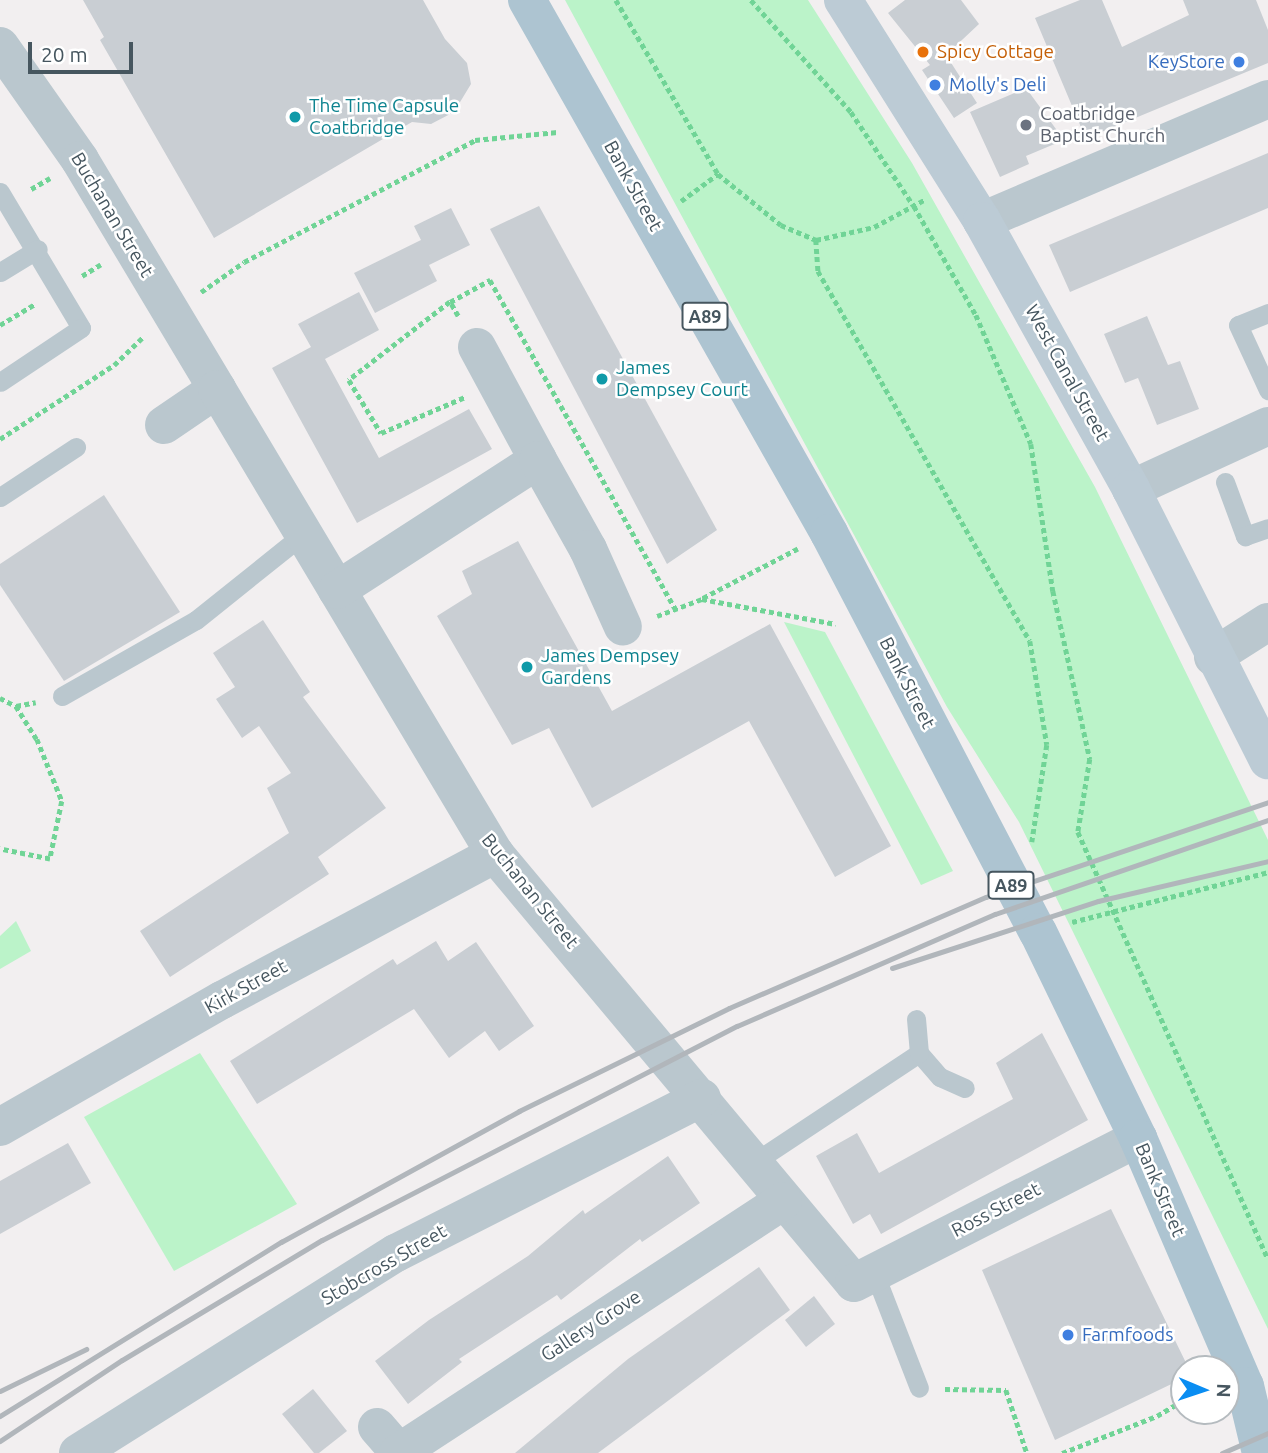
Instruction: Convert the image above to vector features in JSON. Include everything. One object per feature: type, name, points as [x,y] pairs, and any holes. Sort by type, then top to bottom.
[{"type":"main road","name":"Bank Street","points":[[527,0],[829,533],[1016,896],[1138,1138],[1256,1401],[1261,1453]]},
{"type":"street","name":"West Canal Street","points":[[852,3],[982,220],[1131,488],[1213,657],[1268,760]]},
{"type":"street","name":"Buchanan Street","points":[[0,46],[80,160],[495,854],[702,1098],[783,1201],[864,1278]]},
{"type":"street","points":[[982,220],[1268,99]]},
{"type":"street","points":[[477,347],[588,549],[623,627]]},
{"type":"street","points":[[164,425],[217,389]]},
{"type":"street","points":[[1131,488],[1268,426]]},
{"type":"street","points":[[337,590],[538,460]]},
{"type":"street","points":[[1213,657],[1268,622]]},
{"type":"street","name":"Kirk Street","points":[[0,1127],[222,1000],[495,854]]},
{"type":"street","name":"Stobcross Street","points":[[101,1447],[396,1253],[702,1098]]},
{"type":"street","name":"Ross Street","points":[[864,1278],[1138,1138]]},
{"type":"street","name":"Gallery Grove","points":[[392,1444],[783,1201]]},
{"type":"lane","points":[[0,382],[81,328],[37,248],[4,198]]},
{"type":"lane","points":[[0,272],[37,248]]},
{"type":"lane","points":[[1268,313],[1238,325],[1268,390]]},
{"type":"lane","points":[[0,497],[76,447]]},
{"type":"lane","points":[[1225,482],[1245,536],[1268,528]]},
{"type":"lane","points":[[62,696],[196,620],[302,535]]},
{"type":"lane","points":[[916,1019],[919,1053],[940,1077],[965,1088]]},
{"type":"lane","points":[[753,1163],[919,1053]]},
{"type":"lane","points":[[864,1278],[919,1388]]},
{"type":"path","points":[[616,0],[718,174],[781,225],[816,240],[874,227],[960,184]]},
{"type":"path","points":[[751,0],[851,112],[914,206],[976,315],[1031,444],[1053,591],[1090,759],[1078,832],[1268,1259]]},
{"type":"path","points":[[0,439],[114,365],[180,328],[244,262],[474,141],[601,128]]},
{"type":"path","points":[[4,198],[80,160]]},
{"type":"path","points":[[652,222],[718,174]]},
{"type":"path","points":[[816,240],[818,271],[1030,641],[1047,745],[1038,821],[1016,896]]},
{"type":"path","points":[[450,302],[349,380],[381,433],[473,393]]},
{"type":"path","points":[[623,627],[702,600],[829,533]]},
{"type":"path","points":[[702,600],[881,633]]},
{"type":"path","points":[[0,698],[16,706],[37,739],[62,801],[50,859],[0,849]]},
{"type":"path","points":[[1069,923],[1268,872]]},
{"type":"path","points":[[919,1388],[1006,1390],[1027,1453]]},
{"type":"path","points":[[1062,1453],[1157,1416],[1170,1408]]},
{"type":"green space","points":[[565,0],[808,0],[912,163],[1095,487],[1268,840],[1268,1329],[1019,822],[947,707]]},
{"type":"green space","points":[[784,622],[825,632],[953,871],[921,885]]},
{"type":"green space","points":[[16,921],[31,951],[0,969],[0,936]]},
{"type":"green space","points":[[200,1053],[297,1204],[174,1271],[84,1117]]},
{"type":"building","name":"The Time Capsule Coatbridge","points":[[83,0],[423,0],[445,39],[467,63],[471,84],[454,112],[431,124],[412,122],[214,238],[100,40],[104,37]]},
{"type":"building","points":[[905,0],[961,0],[979,24],[946,55],[977,103],[954,118],[922,70],[930,65],[888,13]]},
{"type":"building","points":[[1080,0],[1102,0],[1122,47],[1189,15],[1183,0],[1256,0],[1268,30],[1268,63],[1099,133],[1096,127],[1083,132],[1035,18]]},
{"type":"building","points":[[1026,88],[1064,140],[1026,156],[1029,164],[1000,177],[970,112]]},
{"type":"building","points":[[1268,153],[1268,208],[1070,292],[1049,245]]},
{"type":"building","name":"James Dempsey Court","points":[[539,206],[717,530],[667,564],[490,229]]},
{"type":"building","points":[[451,208],[470,245],[429,265],[437,281],[375,313],[354,273],[421,240],[414,226]]},
{"type":"building","points":[[359,292],[379,330],[325,359],[379,458],[469,409],[492,449],[357,523],[272,368],[311,347],[298,324]]},
{"type":"building","points":[[1147,316],[1168,365],[1180,361],[1199,409],[1157,425],[1138,378],[1125,383],[1104,334]]},
{"type":"building","points":[[104,495],[180,612],[64,681],[0,585],[0,564]]},
{"type":"building","name":"James Dempsey Gardens","points":[[518,541],[612,711],[770,624],[891,846],[835,877],[749,721],[592,808],[549,728],[512,745],[437,616],[472,594],[462,571]]},
{"type":"building","points":[[263,620],[310,692],[303,697],[386,808],[318,857],[329,874],[170,977],[140,931],[289,833],[267,788],[291,773],[259,726],[242,738],[216,699],[235,687],[213,653]]},
{"type":"building","points":[[436,941],[448,961],[476,942],[534,1026],[499,1051],[485,1031],[449,1058],[414,1009],[257,1104],[230,1061],[393,959],[397,965]]},
{"type":"building","points":[[1042,1033],[1088,1120],[881,1234],[870,1214],[853,1224],[816,1156],[857,1133],[879,1173],[1013,1099],[996,1063]]},
{"type":"building","points":[[68,1143],[91,1183],[0,1234],[0,1181]]},
{"type":"building","points":[[668,1156],[700,1203],[642,1242],[640,1239],[561,1300],[557,1295],[459,1359],[462,1362],[408,1404],[375,1361],[429,1320],[528,1256],[583,1210],[585,1214]]},
{"type":"building","points":[[1111,1209],[1182,1355],[1170,1355],[1170,1385],[1055,1440],[982,1270]]},
{"type":"building","points":[[759,1267],[790,1310],[598,1453],[515,1453],[628,1359]]},
{"type":"building","points":[[814,1296],[835,1324],[806,1347],[785,1320]]},
{"type":"building","points":[[313,1389],[347,1431],[319,1453],[314,1453],[282,1414]]},
{"type":"railway","points":[[0,1416],[281,1242],[519,1111],[729,1008],[986,897],[1268,802]]},
{"type":"railway","points":[[0,1441],[122,1360],[322,1240],[737,1026],[995,914],[1268,820]]},
{"type":"railway","points":[[892,968],[1098,901],[1268,861]]},
{"type":"railway","points":[[0,1391],[86,1349]]},
{"type":"railway","points":[[1222,1453],[1268,1433]]},
{"type":"place","name":"Spicy Cottage","points":[[923,52]]},
{"type":"place","name":"KeyStore","points":[[1239,62]]},
{"type":"place","name":"Molly's Deli","points":[[935,85]]},
{"type":"place","name":"The Time Capsule Coatbridge","points":[[295,117]]},
{"type":"place","name":"Coatbridge Baptist Church","points":[[1026,125]]},
{"type":"place","name":"James Dempsey Court","points":[[602,379]]},
{"type":"place","name":"James Dempsey Gardens","points":[[527,667]]},
{"type":"place","name":"Farmfoods","points":[[1068,1335]]}]
